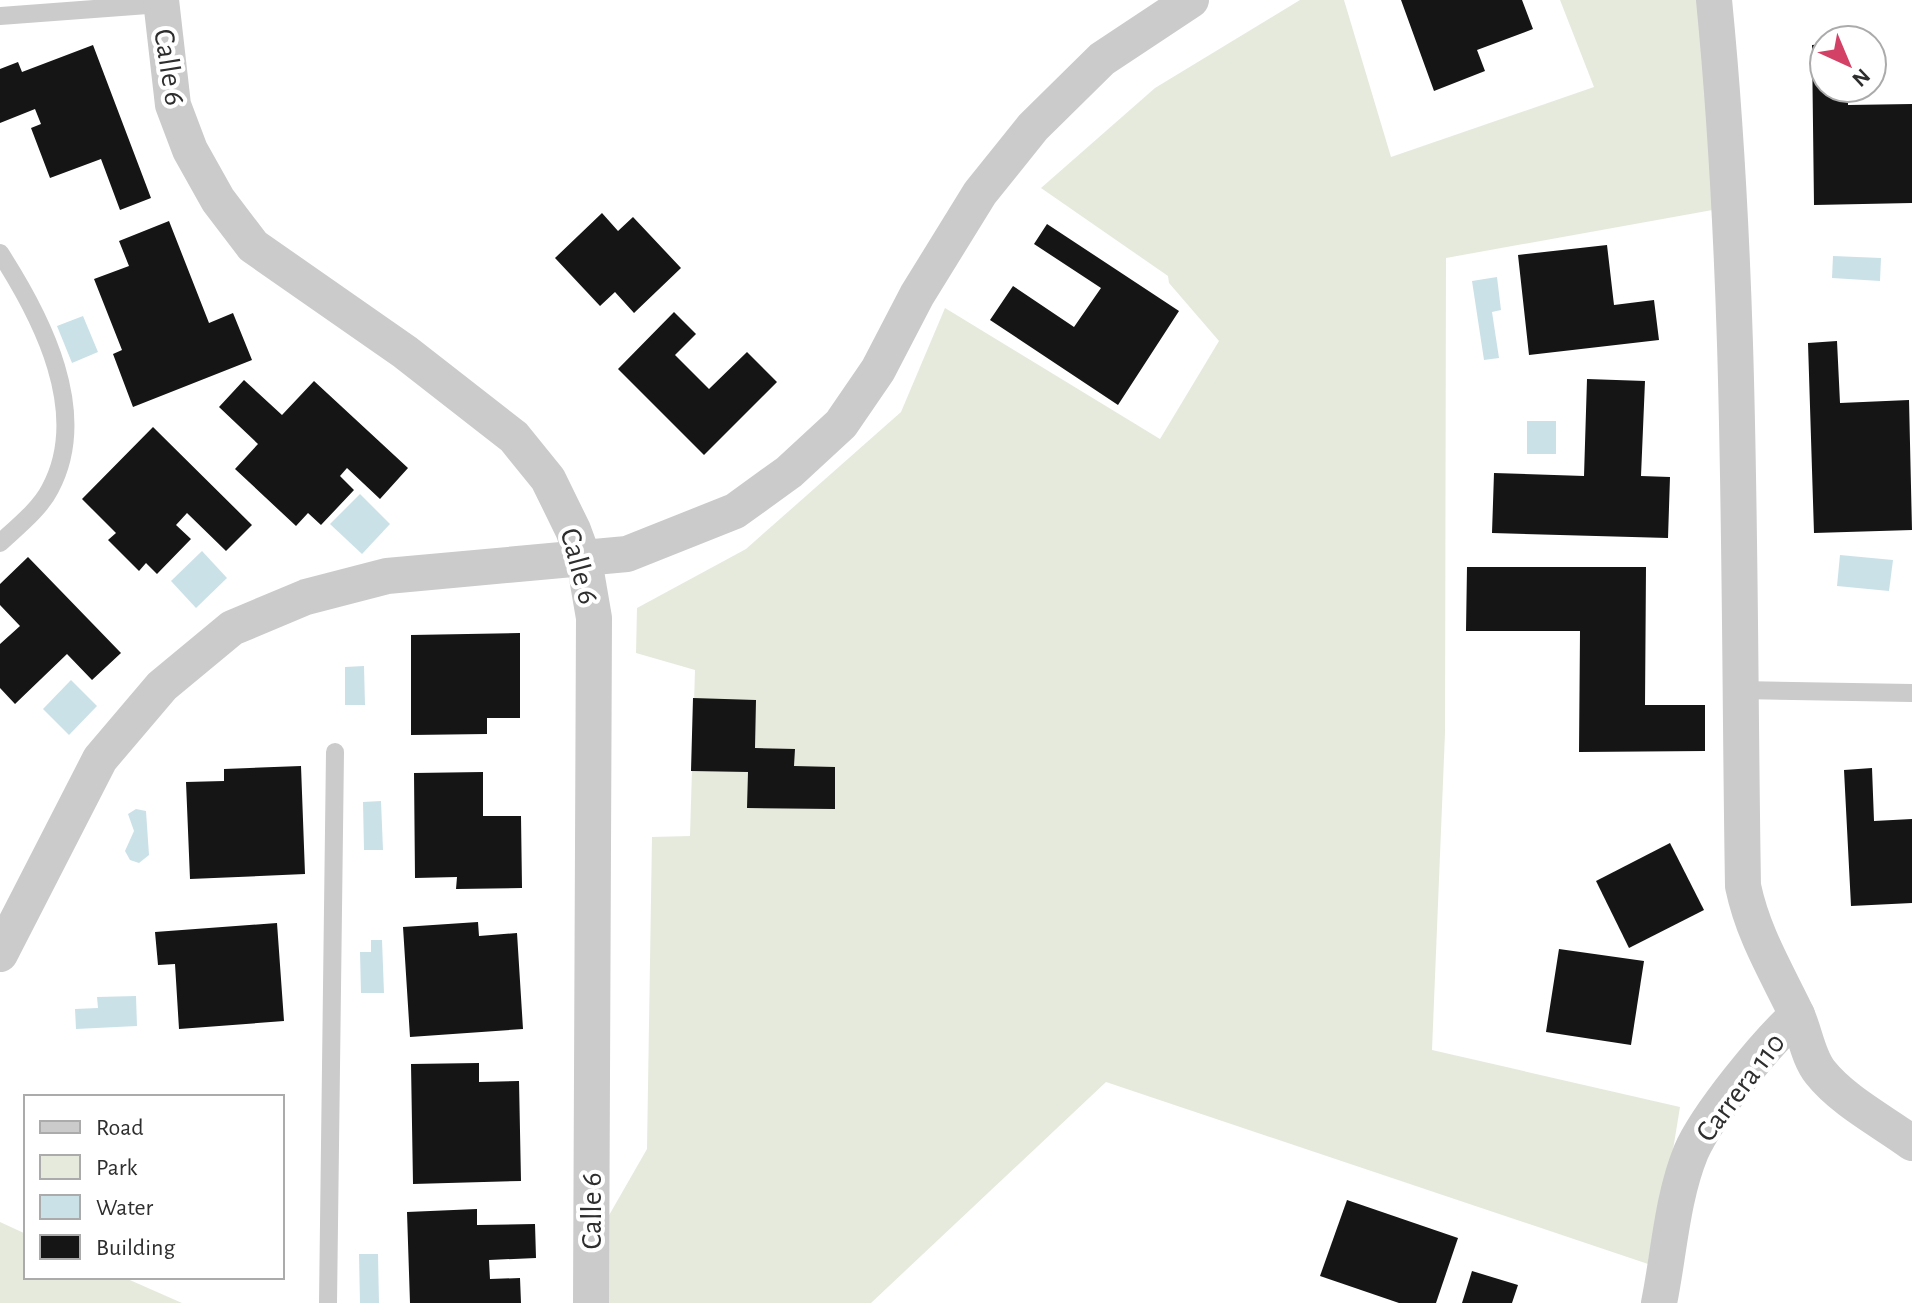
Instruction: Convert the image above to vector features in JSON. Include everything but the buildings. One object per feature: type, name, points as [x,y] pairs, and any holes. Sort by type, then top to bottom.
[{"type":"street","points":[[0,954],[100,759],[162,686],[232,628],[306,597],[387,576],[627,554],[735,511],[799,463],[841,424],[878,370],[917,295],[980,193],[1033,127],[1102,59],[1191,0]]},
{"type":"street","points":[[1714,0],[1728,143],[1743,886],[1750,919],[1797,1015],[1819,1071],[1850,1099],[1912,1143]]},
{"type":"street","name":"Calle 6","points":[[161,2],[173,105],[190,150],[218,200],[244,235],[253,246],[405,352],[514,437],[548,479],[584,560],[594,618],[591,1303]]},
{"type":"street","name":"Carrera 110","points":[[1659,1303],[1691,1151],[1716,1110],[1780,1030],[1797,1015]]},
{"type":"lane","points":[[0,16],[161,2]]},
{"type":"lane","points":[[0,253],[25,291],[58,370],[66,443],[50,490],[0,543]]},
{"type":"lane","points":[[1740,690],[1912,693]]},
{"type":"lane","points":[[328,1303],[335,752]]},
{"type":"green space","points":[[1300,0],[1344,0],[1391,157],[1594,87],[1560,0],[1704,0],[1718,209],[1446,258],[1445,733],[1432,1050],[1680,1107],[1654,1266],[1106,1082],[871,1303],[608,1303],[608,1217],[647,1149],[652,837],[690,836],[695,670],[636,653],[637,608],[746,549],[901,412],[945,308],[1160,439],[1219,341],[1169,283],[1168,276],[1041,188],[1155,88]]},
{"type":"green space","points":[[0,1222],[24,1233],[24,1279],[128,1279],[182,1303],[0,1303]]},
{"type":"water","points":[[1833,256],[1881,258],[1880,281],[1832,278]]},
{"type":"water","points":[[1497,277],[1501,310],[1492,312],[1499,358],[1484,360],[1472,281]]},
{"type":"water","points":[[83,316],[98,352],[72,363],[57,326]]},
{"type":"water","points":[[1527,421],[1556,421],[1556,454],[1527,454]]},
{"type":"water","points":[[360,494],[390,524],[362,554],[330,524]]},
{"type":"water","points":[[202,551],[227,578],[196,608],[171,581]]},
{"type":"water","points":[[1840,555],[1893,560],[1889,591],[1837,586]]},
{"type":"water","points":[[364,666],[365,705],[345,705],[345,667]]},
{"type":"water","points":[[71,680],[97,706],[69,735],[43,709]]},
{"type":"water","points":[[381,801],[383,850],[364,850],[363,802]]},
{"type":"water","points":[[136,809],[146,811],[149,855],[139,863],[130,860],[125,851],[134,831],[128,814]]},
{"type":"water","points":[[371,940],[382,940],[384,993],[361,993],[360,952],[371,952]]},
{"type":"water","points":[[136,996],[137,1026],[76,1029],[75,1009],[98,1008],[97,997]]},
{"type":"water","points":[[359,1254],[378,1254],[379,1303],[360,1303]]}]
